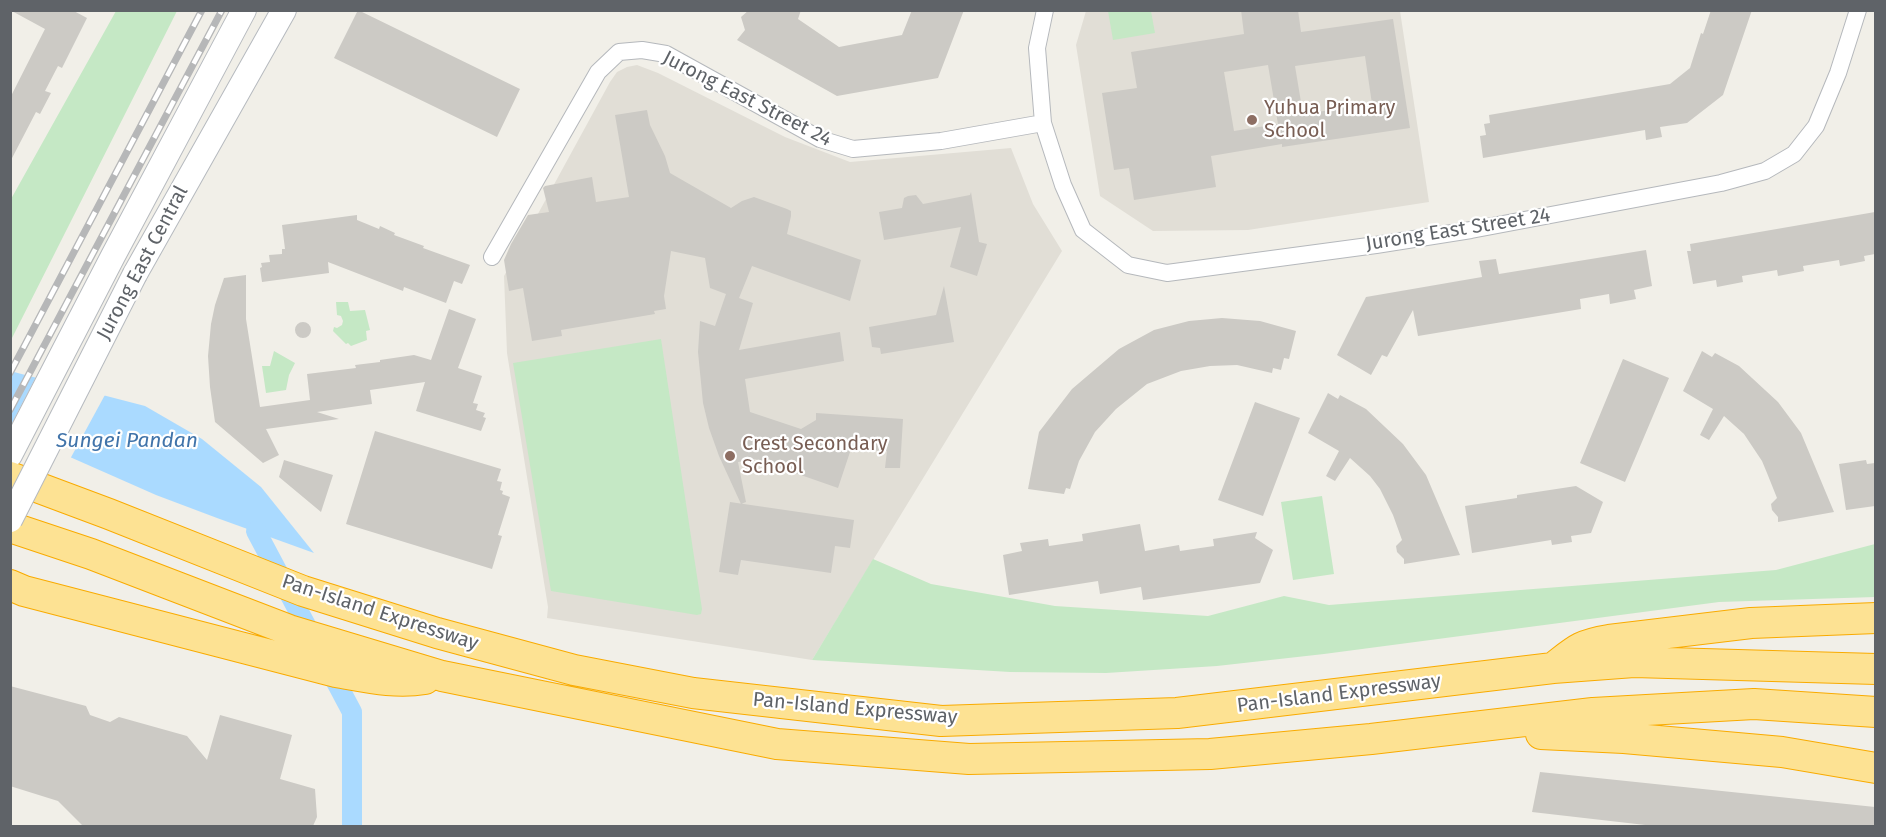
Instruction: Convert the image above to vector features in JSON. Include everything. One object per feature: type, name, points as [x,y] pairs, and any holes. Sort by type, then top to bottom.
[{"type":"highway","name":"Pan-Island Expressway","points":[[10,477],[109,513],[303,591],[437,633],[574,670],[693,693],[941,721],[1176,713],[1553,668],[1634,662],[1875,669]]},
{"type":"highway","name":"Pan-Island Expressway","points":[[10,527],[91,554],[290,630],[442,676],[777,744],[957,758],[1209,754],[1371,739],[1593,713],[1754,704],[1875,712]]},
{"type":"highway","points":[[10,585],[24,591],[322,669],[382,681],[407,682],[442,676]]},
{"type":"highway","points":[[1553,668],[1578,648],[1610,640],[1751,623],[1875,618]]},
{"type":"highway","points":[[1371,739],[1405,744],[1489,736],[1562,734],[1782,752],[1875,768]]},
{"type":"main road","name":"Jurong East Central","points":[[10,455],[112,256],[244,10]]},
{"type":"main road","name":"Jurong East Central","points":[[10,520],[135,274],[284,10]]},
{"type":"street","name":"Jurong East Street 24","points":[[1045,10],[1037,48],[1043,123],[1063,185],[1083,230],[1128,264],[1167,273],[1471,230],[1721,183],[1765,171],[1794,154],[1816,126],[1838,73],[1858,10]]},
{"type":"street","name":"Jurong East Street 24","points":[[492,257],[598,72],[619,52],[642,50],[666,54],[820,139],[853,149],[941,141],[1043,123]]},
{"type":"shaded area","name":"Yuhua Primary School","points":[[1086,11],[1400,11],[1429,202],[1248,230],[1153,231],[1100,196],[1076,45]]},
{"type":"shaded area","name":"Crest Secondary School","points":[[637,65],[658,73],[785,137],[850,162],[1011,148],[1033,204],[1062,251],[812,660],[547,618],[548,607],[507,353],[504,276],[610,82],[617,72]]},
{"type":"green space","points":[[116,11],[177,11],[11,340],[11,199]]},
{"type":"green space","points":[[1108,11],[1151,11],[1155,33],[1113,40]]},
{"type":"green space","points":[[336,302],[348,302],[350,311],[365,310],[370,330],[366,331],[367,340],[351,346],[333,331],[334,327],[342,325],[343,321],[341,316],[337,315]]},
{"type":"green space","points":[[661,339],[702,609],[701,614],[697,615],[551,591],[513,363]]},
{"type":"green space","points":[[274,351],[295,363],[289,375],[286,390],[266,393],[262,366],[270,366]]},
{"type":"green space","points":[[1322,496],[1334,574],[1293,580],[1281,502]]},
{"type":"green space","points":[[1875,544],[1875,597],[1719,602],[1324,654],[1217,666],[1106,673],[1010,672],[812,660],[873,559],[931,584],[1055,606],[1208,616],[1284,596],[1329,605],[1776,570]]},
{"type":"water","name":"Sungei Pandan","points":[[10,371],[145,406],[202,439],[261,487],[314,553],[156,495],[11,431]]},
{"type":"pier","points":[[37,375],[106,393],[69,461],[10,435],[11,425]]},
{"type":"building","points":[[10,10],[72,10],[87,18],[62,68],[58,66],[45,91],[51,93],[40,114],[36,112],[10,162],[10,98],[45,29]]},
{"type":"building","points":[[358,10],[520,89],[497,137],[334,58]]},
{"type":"building","points":[[749,10],[801,10],[798,19],[839,47],[902,35],[912,10],[964,10],[938,78],[837,96],[737,40],[745,30],[741,17]]},
{"type":"building","points":[[1241,10],[1298,10],[1301,32],[1393,19],[1410,128],[1282,147],[1282,144],[1211,156],[1216,187],[1134,200],[1129,168],[1114,170],[1102,93],[1137,88],[1131,52],[1244,34]],"holes":[[[1365,56],[1372,104],[1303,114],[1295,66]],[[1268,65],[1278,124],[1234,131],[1224,72]]]},
{"type":"building","points":[[1711,10],[1752,10],[1723,95],[1687,123],[1660,127],[1662,137],[1646,140],[1645,130],[1483,158],[1480,136],[1486,135],[1484,124],[1490,123],[1489,115],[1670,84],[1690,68]]},
{"type":"building","points":[[647,110],[650,125],[665,156],[670,173],[731,208],[754,197],[787,209],[791,211],[791,216],[787,234],[861,260],[850,301],[752,266],[739,298],[753,303],[739,350],[840,332],[844,361],[745,379],[750,412],[801,429],[816,420],[816,413],[903,419],[900,468],[885,468],[887,451],[851,449],[838,488],[755,459],[738,462],[746,502],[741,504],[719,456],[703,403],[698,352],[700,321],[715,326],[726,294],[710,288],[705,258],[671,251],[664,296],[666,309],[654,311],[655,314],[561,330],[562,336],[532,341],[523,288],[509,291],[504,260],[511,244],[528,215],[549,212],[543,188],[545,186],[592,177],[596,202],[629,197],[615,115]]},
{"type":"building","points":[[971,192],[979,242],[987,244],[977,276],[950,267],[961,227],[884,240],[879,212],[902,208],[904,198],[916,195],[923,204],[970,195]]},
{"type":"building","points":[[1875,212],[1875,254],[1864,256],[1865,261],[1840,266],[1839,260],[1803,266],[1804,271],[1778,276],[1777,270],[1742,276],[1743,282],[1717,287],[1716,280],[1693,284],[1687,251],[1691,251],[1690,244]]},
{"type":"building","points":[[357,215],[357,220],[379,229],[380,226],[395,233],[394,235],[424,246],[423,248],[470,265],[462,284],[454,281],[446,303],[404,287],[403,291],[328,262],[329,273],[262,282],[261,263],[270,262],[269,255],[282,254],[282,249],[285,249],[282,225]]},
{"type":"building","points":[[1646,250],[1652,286],[1634,290],[1636,299],[1610,304],[1609,294],[1580,299],[1581,309],[1418,336],[1413,310],[1387,357],[1382,355],[1371,375],[1337,355],[1366,297],[1482,277],[1479,261],[1496,259],[1499,274]]},
{"type":"building","points":[[246,275],[246,319],[260,407],[310,400],[307,374],[356,368],[355,365],[414,355],[431,360],[449,309],[476,319],[458,368],[482,376],[473,403],[478,404],[476,410],[485,413],[483,417],[486,418],[481,431],[416,411],[425,382],[370,390],[372,404],[317,412],[339,419],[266,429],[279,455],[263,463],[215,422],[210,387],[208,356],[215,305],[224,278]]},
{"type":"building","points":[[944,286],[954,342],[881,354],[880,348],[872,347],[869,327],[936,315]]},
{"type":"building","points":[[1222,318],[1260,321],[1296,331],[1289,359],[1284,358],[1281,370],[1273,368],[1272,373],[1237,365],[1210,366],[1181,371],[1147,384],[1116,409],[1095,432],[1079,461],[1070,489],[1066,488],[1064,494],[1028,489],[1039,432],[1072,389],[1119,349],[1154,330],[1189,321]]},
{"type":"building","points":[[303,322],[311,330],[303,338],[295,330]]},
{"type":"building","points":[[1702,351],[1712,357],[1715,353],[1739,366],[1778,402],[1801,433],[1834,512],[1778,522],[1778,517],[1772,510],[1771,504],[1777,498],[1762,461],[1744,434],[1724,416],[1709,440],[1700,435],[1713,409],[1683,391]]},
{"type":"building","points":[[1623,359],[1669,378],[1625,482],[1580,463]]},
{"type":"building","points":[[1328,393],[1338,399],[1340,395],[1366,409],[1403,444],[1426,475],[1460,555],[1404,564],[1404,559],[1397,552],[1396,546],[1402,540],[1393,515],[1380,489],[1370,476],[1350,458],[1335,481],[1326,476],[1339,451],[1308,433]]},
{"type":"building","points":[[1255,402],[1300,418],[1263,516],[1218,500]]},
{"type":"building","points":[[375,431],[501,469],[497,481],[502,482],[500,490],[503,491],[502,494],[510,497],[498,535],[502,536],[492,569],[346,524]]},
{"type":"building","points":[[284,460],[333,475],[321,512],[279,477]]},
{"type":"building","points":[[1866,460],[1867,464],[1875,463],[1875,506],[1846,510],[1839,464]]},
{"type":"building","points":[[1576,486],[1603,502],[1591,533],[1571,536],[1572,542],[1552,545],[1551,540],[1472,553],[1465,506]]},
{"type":"building","points":[[730,502],[854,520],[850,548],[835,546],[831,573],[741,560],[738,575],[719,572]]},
{"type":"building","points":[[1140,524],[1145,551],[1179,545],[1180,551],[1214,546],[1213,539],[1257,532],[1255,538],[1273,550],[1260,583],[1143,600],[1141,587],[1100,594],[1098,581],[1009,595],[1003,555],[1022,551],[1020,543],[1048,539],[1049,546],[1083,541],[1082,534]]},
{"type":"building","points":[[10,686],[86,706],[90,715],[110,722],[119,717],[187,736],[207,760],[220,715],[292,735],[280,779],[315,789],[317,817],[313,826],[83,826],[58,801],[10,786]]},
{"type":"building","points":[[1540,772],[1875,807],[1875,826],[1654,826],[1532,812]]},
{"type":"waterway","points":[[256,531],[352,712],[352,826]]},
{"type":"railway","points":[[10,373],[202,10]]},
{"type":"railway","points":[[10,410],[222,10]]},
{"type":"place","name":"Yuhua Primary School","points":[[1252,120]]},
{"type":"place","name":"Crest Secondary School","points":[[730,456]]}]
